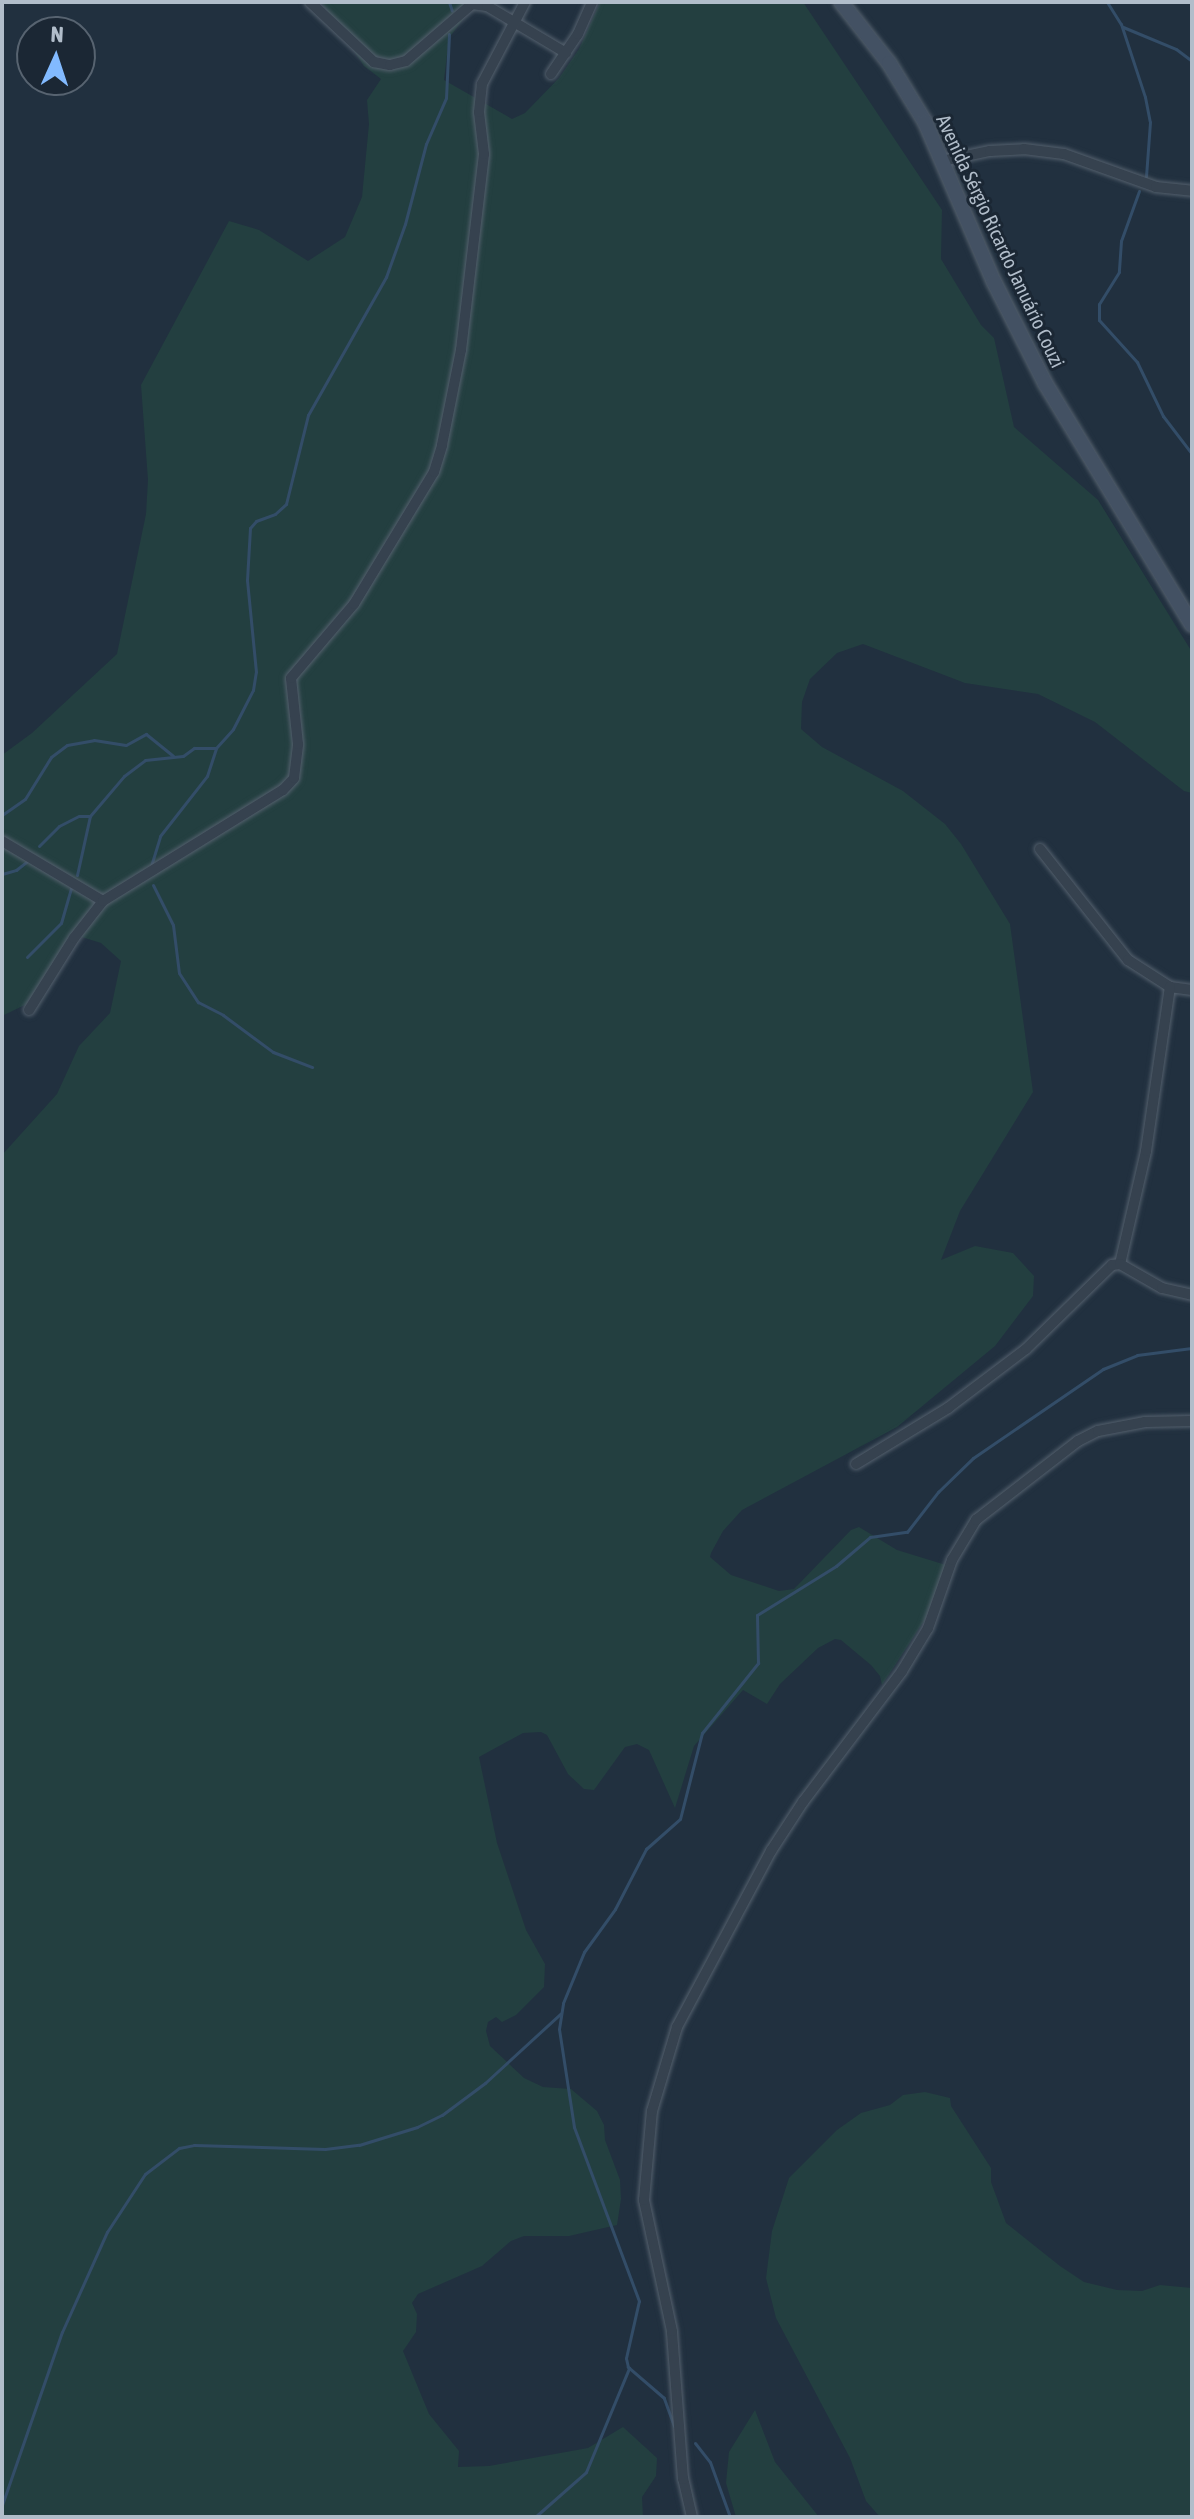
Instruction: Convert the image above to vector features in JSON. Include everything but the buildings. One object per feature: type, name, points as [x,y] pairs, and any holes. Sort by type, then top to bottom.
[{"type":"street","points":[[310,2],[374,62],[390,65],[406,61],[472,4],[487,6],[566,53]]},
{"type":"street","points":[[29,1010],[74,938],[103,901],[283,790],[294,778],[298,744],[291,678],[354,604],[434,472],[461,350],[484,154],[482,84],[525,2]]},
{"type":"street","points":[[551,74],[578,34],[592,2]]},
{"type":"street","name":"Avenida Sérgio Ricardo Januário Couzi","points":[[841,2],[889,63],[925,122],[994,282],[1045,383],[1192,625]]},
{"type":"street","points":[[942,161],[990,151],[1024,149],[1064,154],[1156,187],[1192,191]]},
{"type":"street","points":[[2,841],[103,901]]},
{"type":"street","points":[[1040,849],[1128,960],[1170,987],[1192,990]]},
{"type":"street","points":[[1120,1264],[1146,1151],[1170,987]]},
{"type":"street","points":[[856,1464],[948,1408],[1026,1349],[1112,1265],[1120,1264],[1146,1282],[1192,1295]]},
{"type":"street","points":[[692,2517],[683,2479],[672,2331],[644,2200],[652,2111],[677,2027],[771,1851],[803,1802],[902,1671],[928,1628],[952,1560],[976,1520],[1078,1441],[1098,1431],[1145,1422],[1192,1421]]},
{"type":"green space","points":[[321,2],[476,2],[449,38],[444,80],[512,119],[525,113],[559,78],[579,49],[600,2],[803,2],[942,210],[941,259],[981,325],[994,338],[1014,427],[1098,500],[1192,652],[1192,793],[1184,791],[1095,722],[1038,694],[965,683],[863,644],[837,653],[810,679],[802,702],[801,729],[822,747],[903,791],[945,824],[961,844],[1010,924],[1033,1092],[960,1211],[941,1260],[975,1246],[1013,1253],[1034,1276],[1033,1296],[995,1346],[897,1427],[742,1510],[723,1531],[711,1553],[710,1557],[731,1575],[779,1591],[794,1589],[851,1530],[859,1527],[897,1550],[946,1565],[926,1618],[882,1685],[880,1676],[871,1665],[841,1640],[835,1639],[818,1648],[780,1684],[767,1704],[743,1690],[694,1746],[675,1808],[649,1750],[637,1744],[625,1747],[594,1790],[584,1789],[568,1774],[547,1735],[541,1732],[523,1733],[479,1757],[497,1843],[526,1930],[545,1964],[544,1987],[516,2015],[502,2022],[496,2017],[488,2022],[486,2031],[490,2046],[524,2078],[543,2087],[571,2089],[597,2111],[620,2180],[621,2199],[617,2225],[569,2236],[524,2236],[511,2241],[482,2266],[418,2294],[412,2303],[417,2314],[416,2332],[403,2351],[429,2414],[459,2451],[458,2467],[489,2466],[588,2448],[623,2427],[657,2458],[656,2476],[642,2497],[643,2517],[2,2517],[2,1155],[57,1094],[79,1046],[110,1013],[121,961],[101,943],[75,935],[31,1002],[2,1016],[2,755],[32,733],[117,654],[146,514],[148,480],[141,385],[229,221],[259,230],[308,261],[345,237],[362,197],[369,124],[367,100],[381,79],[364,66]]},
{"type":"green space","points":[[925,2092],[950,2098],[951,2106],[991,2168],[991,2182],[1006,2223],[1060,2266],[1084,2282],[1117,2290],[1142,2291],[1160,2285],[1192,2288],[1192,2517],[880,2517],[866,2501],[850,2458],[776,2318],[766,2278],[772,2231],[789,2178],[837,2130],[861,2113],[890,2105],[903,2095]]},
{"type":"green space","points":[[755,2410],[775,2462],[819,2517],[736,2517],[726,2483],[729,2452]]},
{"type":"waterway","points":[[449,2],[452,11]]},
{"type":"waterway","points":[[1107,2],[1121,24],[1145,97],[1150,122],[1146,177]]},
{"type":"waterway","points":[[1123,27],[1176,49],[1192,61]]},
{"type":"waterway","points":[[151,866],[160,836],[207,776],[216,748],[233,729],[253,690],[256,672],[247,580],[250,528],[256,521],[275,514],[286,504],[308,415],[386,277],[405,224],[426,144],[446,98],[449,34]]},
{"type":"waterway","points":[[1139,191],[1121,241],[1119,272],[1099,304],[1099,320],[1137,362],[1163,416],[1192,454]]},
{"type":"waterway","points":[[2,815],[25,799],[51,757],[67,745],[94,740],[126,745],[146,734],[173,756]]},
{"type":"waterway","points":[[77,875],[90,816],[124,776],[145,760],[183,756],[194,748],[216,748]]},
{"type":"waterway","points":[[39,846],[59,826],[79,816],[90,816]]},
{"type":"waterway","points":[[2,874],[16,870],[30,859]]},
{"type":"waterway","points":[[27,957],[61,923],[72,885]]},
{"type":"waterway","points":[[153,885],[173,925],[179,973],[198,1002],[223,1015],[273,1052],[312,1067]]},
{"type":"waterway","points":[[674,2426],[664,2398],[628,2367],[626,2358],[639,2301],[574,2127],[559,2029],[563,2003],[584,1952],[615,1909],[646,1849],[680,1819],[702,1733],[758,1663],[757,1615],[836,1566],[870,1537],[907,1532],[938,1492],[973,1458],[1103,1369],[1137,1355],[1192,1348]]},
{"type":"waterway","points":[[2,2505],[62,2332],[107,2232],[145,2174],[179,2148],[194,2145],[325,2149],[359,2145],[417,2127],[442,2115],[485,2083],[561,2013]]},
{"type":"waterway","points":[[535,2517],[586,2472],[629,2368]]},
{"type":"waterway","points":[[695,2443],[710,2462],[730,2517]]}]
